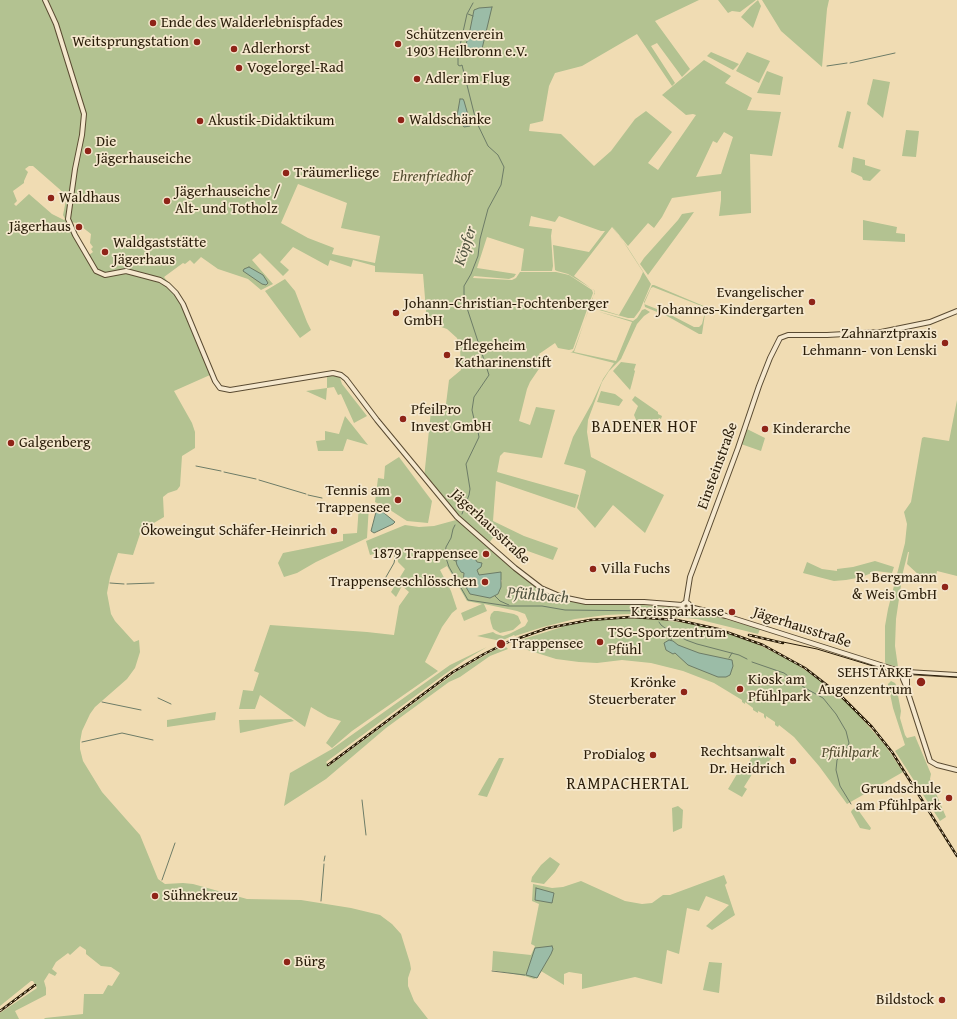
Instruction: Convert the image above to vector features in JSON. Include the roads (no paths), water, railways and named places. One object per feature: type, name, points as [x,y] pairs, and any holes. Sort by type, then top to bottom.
[{"type":"street","name":"Jägerhausstraße","points":[[45,0],[56,24],[78,93],[84,118],[75,168],[69,221],[75,235],[96,271],[101,274],[105,275],[121,271],[130,272],[160,280],[172,289],[183,304],[212,374],[220,388],[230,390],[319,375],[333,373],[341,374],[456,517],[515,568],[541,588],[562,597],[586,602],[689,603],[690,607],[726,616],[905,672],[957,675]]},
{"type":"street","name":"Einsteinstraße","points":[[684,603],[690,577],[738,448],[759,386],[780,338],[788,335],[827,335],[881,332],[930,322],[957,312]]},
{"type":"street","points":[[905,672],[903,679],[930,761],[937,766],[957,770]]},
{"type":"waterway","name":"Köpfer","points":[[459,50],[467,14],[473,3]]},
{"type":"waterway","name":"Köpfer","points":[[468,14],[473,16]]},
{"type":"waterway","points":[[850,63],[895,53]]},
{"type":"waterway","name":"Köpfer","points":[[458,56],[458,65],[462,65],[476,121],[488,146],[498,155],[504,167],[501,185],[488,209],[480,239],[478,256],[471,274],[464,286],[466,305],[489,375],[474,397],[472,410],[476,428]]},
{"type":"waterway","points":[[827,66],[847,63]]},
{"type":"waterway","name":"Köpfer","points":[[462,514],[470,489],[466,464],[479,437],[478,432]]},
{"type":"waterway","points":[[196,466],[221,471]]},
{"type":"waterway","points":[[224,472],[256,479]]},
{"type":"waterway","points":[[259,480],[306,494]]},
{"type":"waterway","points":[[308,495],[322,498]]},
{"type":"waterway","name":"Köpfer","points":[[445,554],[446,547],[451,538],[455,525]]},
{"type":"waterway","points":[[382,584],[394,563],[394,550]]},
{"type":"waterway","name":"Pfühlbach","points":[[445,555],[449,567],[468,600],[508,606],[542,606],[565,610],[652,611],[657,613]]},
{"type":"waterway","name":"Köpfer","points":[[449,558],[456,561]]},
{"type":"waterway","points":[[110,583],[124,584]]},
{"type":"waterway","points":[[127,584],[154,583]]},
{"type":"waterway","name":"Pfühlbach","points":[[495,596],[500,601],[509,605]]},
{"type":"waterway","name":"Pfühlbach","points":[[659,622],[665,628],[686,640],[739,655],[747,659]]},
{"type":"waterway","name":"Pfühlbach","points":[[671,640],[673,633]]},
{"type":"waterway","name":"Pfühlbach","points":[[729,658],[732,653]]},
{"type":"waterway","name":"Pfühlbach","points":[[752,662],[784,673],[805,688],[823,698],[836,714],[846,731],[849,743],[846,750],[837,760],[836,770],[840,786],[851,804]]},
{"type":"waterway","points":[[158,698],[171,704]]},
{"type":"waterway","points":[[102,702],[141,710]]},
{"type":"waterway","points":[[82,742],[122,733],[153,740]]},
{"type":"waterway","points":[[362,800],[366,835]]},
{"type":"waterway","points":[[162,880],[175,843]]},
{"type":"waterway","points":[[324,861],[325,856]]},
{"type":"waterway","points":[[321,901],[324,864]]},
{"type":"waterway","points":[[492,971],[525,975]]},
{"type":"tram line","points":[[783,642],[817,649],[896,673],[957,677]]},
{"type":"railway","points":[[328,765],[453,672],[508,642],[548,628],[590,620],[631,617],[677,620],[718,629],[763,645],[805,668],[841,696],[872,727],[892,752],[957,856]]},
{"type":"railway","points":[[749,635],[783,643]]},
{"type":"railway","points":[[0,1011],[35,985]]},
{"type":"place","name":"Ende des Walderlebnispfades","points":[[153,23]]},
{"type":"place","name":"Weitsprungstation","points":[[197,42]]},
{"type":"place","name":"Schützenverein 1903 Heilbronn e.V.","points":[[398,44]]},
{"type":"place","name":"Adlerhorst","points":[[234,49]]},
{"type":"place","name":"Vogelorgel-Rad","points":[[239,68]]},
{"type":"place","name":"Adler im Flug","points":[[417,79]]},
{"type":"place","name":"Waldschänke","points":[[401,120]]},
{"type":"place","name":"Akustik-Didaktikum","points":[[200,121]]},
{"type":"place","name":"Die Jägerhauseiche","points":[[88,151]]},
{"type":"place","name":"Träumerliege","points":[[286,173]]},
{"type":"place","name":"Waldhaus","points":[[51,198]]},
{"type":"place","name":"Jägerhauseiche / Alt- und Totholz","points":[[167,201]]},
{"type":"place","name":"Jägerhaus","points":[[79,227]]},
{"type":"place","name":"Waldgaststätte Jägerhaus","points":[[105,252]]},
{"type":"place","name":"Evangelischer Johannes-Kindergarten","points":[[812,302]]},
{"type":"place","name":"Johann-Christian-Fochtenberger GmbH","points":[[396,313]]},
{"type":"place","name":"Zahnarztpraxis Lehmann- von Lenski","points":[[945,343]]},
{"type":"place","name":"Pflegeheim Katharinenstift","points":[[447,355]]},
{"type":"place","name":"PfeilPro Invest GmbH","points":[[403,419]]},
{"type":"place","name":"Kinderarche","points":[[765,429]]},
{"type":"place","name":"Galgenberg","points":[[11,443]]},
{"type":"place","name":"Tennis am Trappensee","points":[[398,500]]},
{"type":"place","name":"Ökoweingut Schäfer-Heinrich","points":[[334,531]]},
{"type":"place","name":"1879 Trappensee","points":[[486,554]]},
{"type":"place","name":"Villa Fuchs","points":[[593,569]]},
{"type":"place","name":"Trappenseeschlösschen","points":[[485,582]]},
{"type":"place","name":"R. Bergmann & Weis GmbH","points":[[945,587]]},
{"type":"place","name":"Kreissparkasse","points":[[732,612]]},
{"type":"place","name":"TSG-Sportzentrum Pfühl","points":[[600,642]]},
{"type":"place","name":"Trappensee","points":[[501,644]]},
{"type":"place","name":"SEHSTÄRKE Augenzentrum","points":[[921,682]]},
{"type":"place","name":"Kiosk am Pfühlpark","points":[[740,689]]},
{"type":"place","name":"Krönke Steuerberater","points":[[684,692]]},
{"type":"place","name":"ProDialog","points":[[653,755]]},
{"type":"place","name":"Rechtsanwalt Dr. Heidrich","points":[[793,761]]},
{"type":"place","name":"Grundschule am Pfühlpark","points":[[949,798]]},
{"type":"place","name":"Sühnekreuz","points":[[155,896]]},
{"type":"place","name":"Bürg","points":[[287,962]]},
{"type":"place","name":"Bildstock","points":[[942,1000]]},
{"type":"district","name":"BADENER HOF","points":[[645,428]]},
{"type":"district","name":"RAMPACHERTAL","points":[[628,785]]},
{"type":"park label","name":"Ehrenfriedhof","points":[[432,177]]},
{"type":"park label","name":"Pfühlpark","points":[[850,753]]}]
